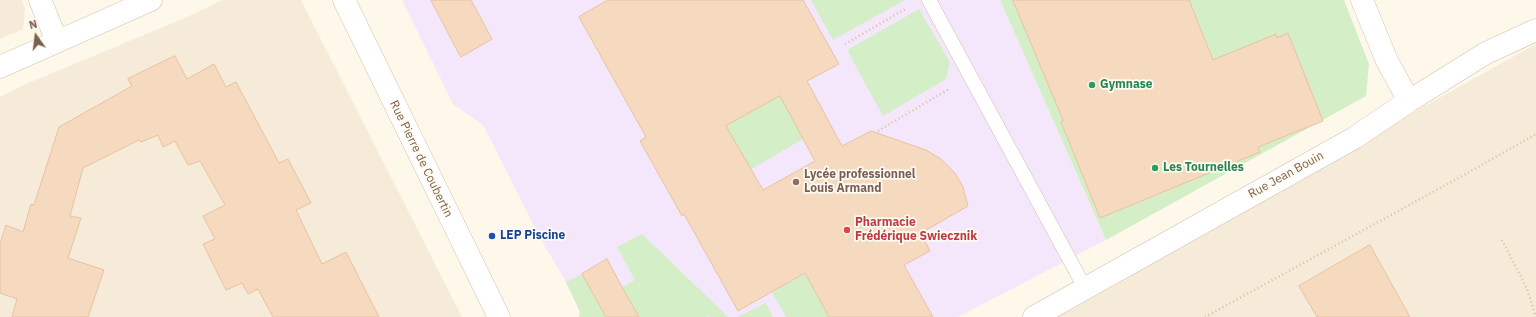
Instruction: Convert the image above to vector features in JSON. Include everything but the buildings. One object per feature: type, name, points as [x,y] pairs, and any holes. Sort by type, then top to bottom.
[{"type":"street","points":[[40,0],[57,41]]},
{"type":"street","points":[[0,67],[151,0]]},
{"type":"street","name":"Rue Pierre de Coubertin","points":[[344,0],[499,317]]},
{"type":"street","points":[[1362,0],[1387,61],[1409,100]]},
{"type":"street","name":"Rue Jean Bouin","points":[[1034,317],[1354,138],[1409,100],[1486,53],[1536,30]]},
{"type":"lane","points":[[929,0],[1085,288]]},
{"type":"path","points":[[845,44],[907,8]]},
{"type":"path","points":[[878,131],[971,77]]},
{"type":"path","points":[[1205,317],[1536,134]]},
{"type":"path","points":[[1502,240],[1527,288],[1536,317]]},
{"type":"shaded area","points":[[0,0],[22,0],[25,9],[23,29],[0,39]]},
{"type":"shaded area","points":[[222,0],[301,0],[462,317],[0,317],[0,97],[26,84],[187,17]]},
{"type":"shaded area","name":"Lycée professionnel Louis Armand","points":[[402,0],[1000,0],[1106,240],[958,317],[579,317],[580,312],[566,282],[540,238],[483,125],[453,104]]},
{"type":"shaded area","points":[[1536,44],[1536,317],[1055,317],[1376,133]]},
{"type":"green space","points":[[811,0],[905,0],[833,40]]},
{"type":"green space","name":"Les Tournelles","points":[[1000,0],[1344,0],[1369,64],[1366,96],[1106,240]]},
{"type":"green space","points":[[919,9],[950,62],[946,79],[883,116],[847,50]]},
{"type":"green space","points":[[780,96],[803,139],[750,170],[698,141]]},
{"type":"green space","points":[[761,192],[829,317],[786,317],[772,293],[780,288],[767,264]]},
{"type":"green space","points":[[642,234],[728,317],[710,317],[709,315],[706,317],[639,317],[622,287],[635,280],[617,247]]},
{"type":"green space","points":[[582,274],[606,317],[579,317],[580,312],[566,282]]},
{"type":"green space","points":[[766,303],[773,317],[737,317]]},
{"type":"place","name":"Gymnase","points":[[1092,85]]},
{"type":"place","name":"Les Tournelles","points":[[1155,168]]},
{"type":"place","name":"Lycée professionnel Louis Armand","points":[[796,182]]},
{"type":"place","name":"Pharmacie Frédérique Swiecznik","points":[[847,230]]},
{"type":"place","name":"LEP Piscine","points":[[492,236]]}]
